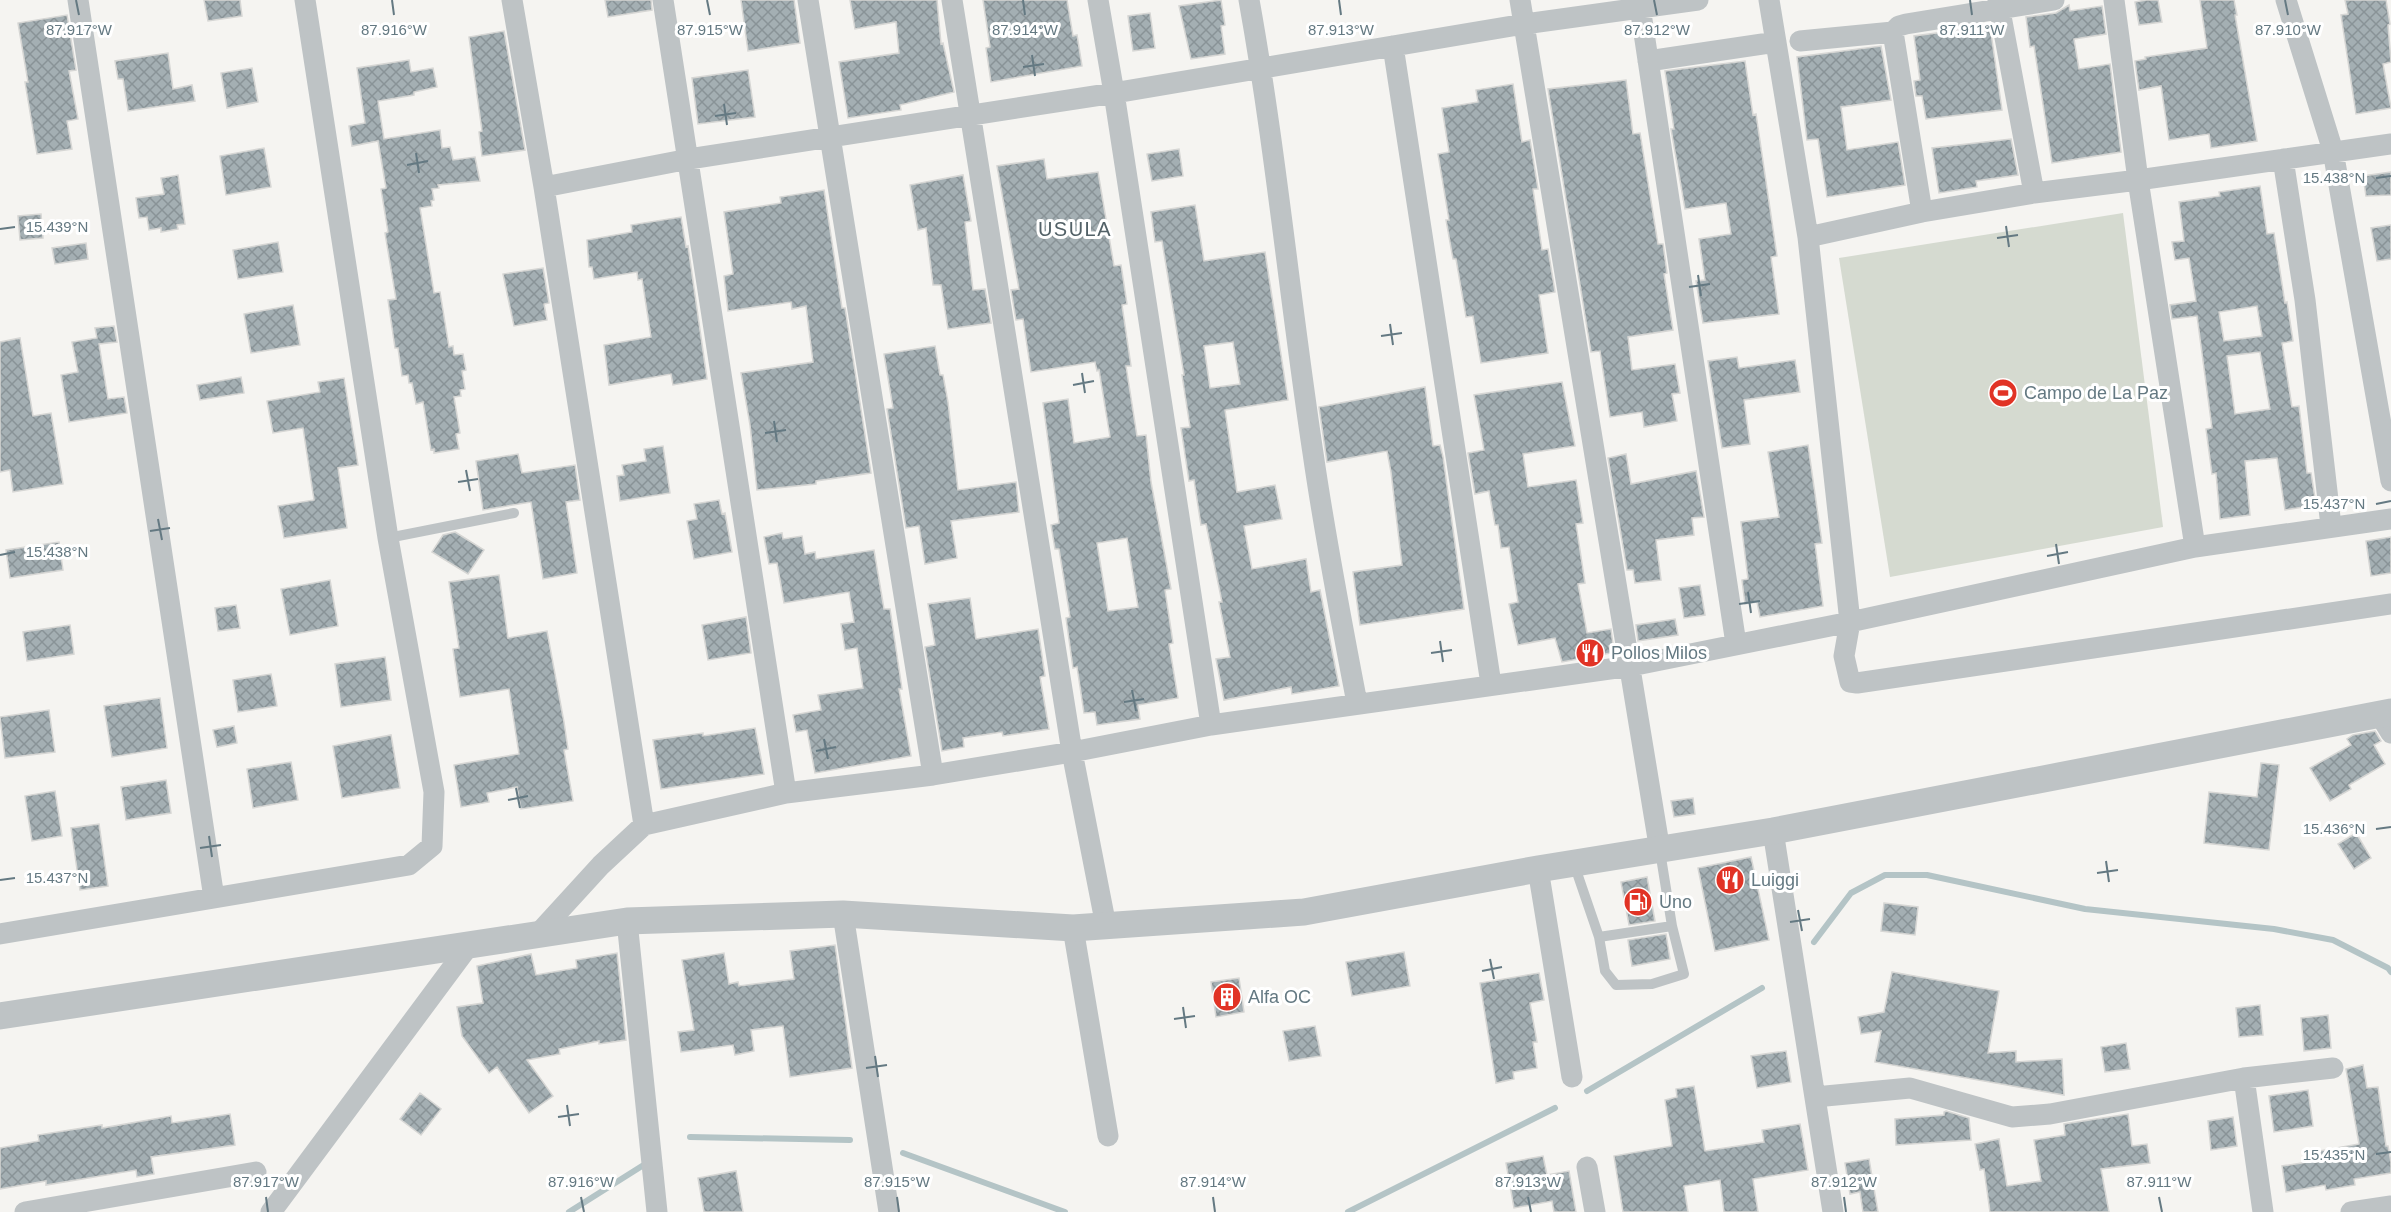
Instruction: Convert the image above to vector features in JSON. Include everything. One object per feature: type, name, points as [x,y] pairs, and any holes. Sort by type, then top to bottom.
[{"type":"street","points":[[78,0],[214,898]]},
{"type":"street","points":[[0,934],[409,865],[432,846],[434,792],[388,538],[305,0]]},
{"type":"street","points":[[512,0],[544,187],[644,825]]},
{"type":"street","points":[[663,0],[786,793]]},
{"type":"street","points":[[808,0],[933,775]]},
{"type":"street","points":[[952,0],[1072,752],[1106,926]]},
{"type":"street","points":[[1098,0],[1211,725]]},
{"type":"street","points":[[1249,0],[1261,68],[1313,453],[1357,704]]},
{"type":"street","points":[[1520,0],[1660,851]]},
{"type":"street","points":[[544,187],[689,159],[1114,93],[1639,4],[1698,0]]},
{"type":"street","points":[[1769,0],[1808,237],[1850,622],[1844,656],[1851,682],[1857,683],[2391,604]]},
{"type":"street","points":[[1800,41],[1893,32],[1899,26],[1906,24],[1999,4],[2054,0]]},
{"type":"street","points":[[2114,0],[2138,180],[2195,547]]},
{"type":"street","points":[[2286,0],[2333,151],[2391,481]]},
{"type":"street","points":[[1639,4],[1736,644]]},
{"type":"street","points":[[1999,4],[2034,193]]},
{"type":"street","points":[[1893,32],[1922,212]]},
{"type":"street","points":[[1648,61],[1776,42]]},
{"type":"street","points":[[1394,46],[1491,684]]},
{"type":"street","points":[[1808,237],[1922,212],[2034,193],[2391,144]]},
{"type":"street","points":[[2283,159],[2305,300],[2331,526]]},
{"type":"street","points":[[537,935],[601,865],[644,825],[786,793],[933,775],[1072,752],[1211,725],[1631,666],[1850,622],[2195,547],[2391,519]]},
{"type":"street","points":[[0,1016],[627,921],[843,914],[1073,928],[1304,912],[1538,869],[1773,831],[2387,720]]},
{"type":"street","points":[[1773,831],[1833,1212]]},
{"type":"street","points":[[1538,869],[1572,1077]]},
{"type":"street","points":[[843,914],[889,1212]]},
{"type":"street","points":[[627,921],[657,1212]]},
{"type":"street","points":[[1073,928],[1108,1136]]},
{"type":"street","points":[[271,1212],[470,944]]},
{"type":"street","points":[[1815,1097],[1910,1088],[2012,1117],[2050,1114],[2244,1078],[2333,1068]]},
{"type":"street","points":[[2244,1078],[2263,1212]]},
{"type":"street","points":[[1587,1167],[1594,1212]]},
{"type":"street","points":[[25,1212],[256,1172]]},
{"type":"street","points":[[2351,1212],[2391,1206]]},
{"type":"lane","points":[[388,538],[514,513]]},
{"type":"lane","points":[[1574,864],[1599,937],[1605,971],[1616,985],[1652,984],[1684,974],[1672,926],[1660,851]]},
{"type":"lane","points":[[1599,937],[1672,926]]},
{"type":"shaded area","name":"Campo de La Paz","points":[[2123,213],[2163,527],[1890,577],[1839,258]]},
{"type":"building","points":[[204,0],[240,0],[242,16],[208,21]]},
{"type":"building","points":[[605,0],[651,0],[652,10],[608,17]]},
{"type":"building","points":[[741,0],[794,0],[800,43],[748,51]]},
{"type":"building","points":[[850,0],[937,0],[941,44],[943,43],[954,92],[900,105],[901,110],[848,118],[839,62],[899,53],[896,22],[855,29]]},
{"type":"building","points":[[983,0],[1067,0],[1073,36],[1077,35],[1082,66],[991,82],[986,48],[990,47]]},
{"type":"building","points":[[1221,0],[1225,25],[1221,26],[1225,54],[1191,59],[1179,6]]},
{"type":"building","points":[[2158,0],[2162,22],[2139,25],[2135,2]]},
{"type":"building","points":[[2200,0],[2234,0],[2257,141],[2211,148],[2209,134],[2169,140],[2161,86],[2139,90],[2135,61],[2146,59],[2145,57],[2207,48]]},
{"type":"building","points":[[2345,0],[2386,0],[2390,24],[2388,25],[2391,62],[2383,64],[2391,108],[2356,114],[2341,15],[2348,14]]},
{"type":"building","points":[[2069,5],[2070,11],[2102,6],[2106,34],[2074,39],[2079,69],[2110,64],[2121,152],[2052,163],[2034,46],[2030,47],[2026,17],[2056,13]]},
{"type":"building","points":[[1150,13],[1155,48],[1133,51],[1128,16]]},
{"type":"building","points":[[67,15],[76,70],[69,71],[78,119],[67,121],[72,149],[37,154],[18,23]]},
{"type":"building","points":[[1990,26],[2002,110],[1926,119],[1922,96],[1916,96],[1914,81],[1920,80],[1914,36]]},
{"type":"building","points":[[504,31],[525,150],[482,156],[479,132],[482,131],[469,37]]},
{"type":"building","points":[[1881,46],[1891,100],[1841,107],[1847,150],[1898,142],[1905,185],[1827,197],[1818,139],[1807,140],[1797,57]]},
{"type":"building","points":[[168,53],[173,89],[192,85],[195,101],[128,111],[123,79],[118,79],[115,61]]},
{"type":"building","points":[[409,60],[411,72],[433,68],[437,87],[414,92],[414,95],[378,101],[384,139],[440,130],[442,148],[450,147],[453,160],[475,157],[480,181],[438,185],[439,188],[432,189],[434,200],[431,201],[432,206],[420,208],[434,293],[440,292],[449,347],[453,346],[454,355],[463,354],[466,370],[462,371],[465,389],[460,390],[461,396],[454,397],[460,433],[456,434],[459,449],[434,453],[434,449],[431,450],[423,402],[416,404],[412,383],[409,383],[408,375],[402,376],[398,348],[395,348],[388,300],[396,299],[385,233],[388,232],[381,189],[386,188],[378,141],[352,146],[349,126],[365,123],[357,68]]},
{"type":"building","points":[[1745,61],[1753,115],[1756,114],[1777,256],[1771,257],[1779,314],[1703,323],[1696,281],[1705,280],[1699,239],[1731,234],[1726,203],[1685,209],[1671,129],[1674,129],[1665,71]]},
{"type":"building","points":[[252,68],[258,102],[227,108],[221,73]]},
{"type":"building","points":[[748,70],[755,117],[698,124],[692,78]]},
{"type":"building","points":[[1626,80],[1633,134],[1640,133],[1658,244],[1663,244],[1667,273],[1664,274],[1673,330],[1628,337],[1632,370],[1675,364],[1680,393],[1672,394],[1677,421],[1644,427],[1642,412],[1610,417],[1600,351],[1591,352],[1548,89]]},
{"type":"building","points":[[1513,84],[1522,142],[1530,140],[1538,189],[1533,189],[1542,250],[1548,249],[1555,292],[1539,295],[1548,353],[1481,363],[1473,316],[1466,317],[1456,259],[1453,259],[1446,220],[1449,220],[1438,154],[1449,152],[1442,108],[1478,102],[1476,90]]},
{"type":"building","points":[[2011,139],[2018,175],[1976,181],[1977,187],[1939,193],[1932,148]]},
{"type":"building","points":[[264,148],[271,187],[226,195],[220,156]]},
{"type":"building","points":[[1179,149],[1183,176],[1152,181],[1147,154]]},
{"type":"building","points":[[1044,159],[1047,179],[1098,172],[1114,266],[1121,265],[1127,304],[1122,305],[1131,366],[1126,366],[1137,436],[1146,435],[1151,482],[1171,589],[1165,590],[1173,643],[1169,644],[1178,698],[1138,705],[1140,719],[1097,725],[1095,712],[1084,713],[1077,667],[1073,668],[1066,618],[1070,617],[1059,549],[1055,549],[1051,525],[1059,523],[1043,403],[1068,399],[1074,443],[1110,437],[1099,370],[1097,371],[1095,362],[1031,372],[1023,319],[1016,320],[1011,290],[1019,289],[997,166]],"holes":[[[1127,538],[1138,607],[1108,611],[1097,543]]]},
{"type":"building","points":[[2391,172],[2391,195],[2366,196],[2363,176]]},
{"type":"building","points":[[178,175],[185,224],[177,225],[178,229],[161,232],[161,228],[149,230],[147,217],[139,218],[136,198],[164,194],[161,178]]},
{"type":"building","points":[[963,175],[971,221],[965,222],[973,290],[985,289],[991,323],[948,329],[941,285],[933,285],[926,228],[918,230],[910,185]]},
{"type":"building","points":[[2260,186],[2267,234],[2274,233],[2293,341],[2282,343],[2292,407],[2299,406],[2307,473],[2311,473],[2316,505],[2285,510],[2277,458],[2245,461],[2250,515],[2220,519],[2216,473],[2212,474],[2206,429],[2212,428],[2197,316],[2172,319],[2170,305],[2196,301],[2189,258],[2175,260],[2172,242],[2184,241],[2179,202],[2220,196],[2219,192]],"holes":[[[2257,306],[2262,336],[2224,341],[2219,312]],[[2260,352],[2270,409],[2235,414],[2227,356]]]},
{"type":"building","points":[[824,190],[871,473],[816,481],[816,484],[757,490],[750,425],[741,373],[813,362],[806,306],[792,309],[791,302],[728,311],[724,276],[733,274],[724,212],[781,203],[780,197]]},
{"type":"building","points":[[1195,205],[1204,261],[1265,252],[1288,400],[1225,410],[1237,492],[1275,485],[1282,519],[1244,526],[1252,569],[1306,559],[1311,592],[1320,590],[1339,686],[1292,694],[1291,687],[1224,700],[1216,659],[1230,657],[1219,602],[1222,602],[1206,524],[1201,525],[1194,480],[1189,481],[1181,428],[1190,427],[1182,375],[1184,375],[1162,241],[1155,242],[1151,212]],"holes":[[[1233,342],[1240,384],[1210,388],[1204,346]]]},
{"type":"building","points":[[41,214],[43,238],[20,240],[18,216]]},
{"type":"building","points":[[681,217],[686,247],[688,246],[707,379],[673,385],[671,374],[609,385],[604,345],[651,337],[642,279],[638,280],[637,272],[594,279],[592,267],[589,267],[587,240],[632,232],[631,225]]},
{"type":"building","points":[[2391,225],[2391,259],[2377,261],[2371,228]]},
{"type":"building","points":[[278,242],[283,272],[238,279],[233,250]]},
{"type":"building","points":[[86,243],[88,259],[55,264],[52,248]]},
{"type":"building","points":[[543,268],[549,303],[544,304],[547,320],[514,326],[503,274]]},
{"type":"building","points":[[293,305],[300,345],[251,353],[244,314]]},
{"type":"building","points":[[114,326],[117,342],[99,344],[108,399],[124,397],[127,413],[69,422],[61,375],[78,372],[72,342],[97,338],[95,328]]},
{"type":"building","points":[[20,338],[33,416],[51,413],[63,484],[13,492],[10,470],[0,472],[0,342]]},
{"type":"building","points":[[935,346],[948,402],[958,490],[1016,482],[1019,512],[951,521],[957,558],[925,564],[919,526],[906,528],[887,409],[893,408],[884,354]]},
{"type":"building","points":[[1737,357],[1739,368],[1795,360],[1800,392],[1744,400],[1750,444],[1722,448],[1708,361]]},
{"type":"building","points":[[241,377],[244,393],[200,400],[197,385]]},
{"type":"building","points":[[344,378],[358,465],[338,468],[347,528],[284,538],[278,506],[314,500],[303,428],[273,433],[267,401],[320,392],[318,382]]},
{"type":"building","points":[[1562,382],[1575,446],[1523,454],[1528,487],[1576,480],[1583,523],[1576,524],[1585,583],[1578,584],[1587,633],[1611,629],[1613,645],[1609,646],[1611,653],[1562,662],[1555,638],[1518,645],[1509,604],[1518,602],[1509,547],[1501,548],[1498,525],[1495,525],[1489,491],[1475,494],[1468,453],[1484,450],[1474,395]]},
{"type":"building","points":[[1425,387],[1433,446],[1440,445],[1443,457],[1464,609],[1360,625],[1353,572],[1402,565],[1391,472],[1387,451],[1327,462],[1319,407]]},
{"type":"building","points":[[1808,445],[1822,543],[1815,544],[1823,606],[1760,617],[1757,602],[1745,604],[1742,580],[1748,579],[1741,522],[1779,517],[1768,452]]},
{"type":"building","points":[[663,446],[670,493],[620,501],[617,476],[624,475],[622,465],[646,461],[644,449]]},
{"type":"building","points":[[518,454],[522,473],[575,465],[580,500],[566,502],[577,573],[543,579],[531,502],[483,510],[476,461]]},
{"type":"building","points":[[1626,454],[1631,484],[1696,471],[1704,517],[1692,518],[1694,535],[1656,540],[1661,580],[1635,583],[1633,570],[1627,570],[1608,458]]},
{"type":"building","points":[[719,500],[722,514],[725,513],[732,552],[694,559],[687,521],[697,519],[694,504]]},
{"type":"building","points":[[455,532],[484,550],[468,574],[432,552],[443,535]]},
{"type":"building","points":[[782,533],[783,539],[802,536],[805,554],[815,552],[816,559],[874,550],[884,609],[890,609],[902,689],[899,689],[911,756],[815,773],[807,730],[796,732],[793,715],[821,710],[818,695],[863,688],[857,648],[845,650],[841,624],[854,622],[849,592],[784,603],[777,563],[769,564],[764,537]]},
{"type":"building","points":[[2391,537],[2391,573],[2371,576],[2366,541]]},
{"type":"building","points":[[59,542],[63,570],[10,578],[6,550]]},
{"type":"building","points":[[499,575],[508,638],[547,631],[564,722],[568,749],[564,750],[573,801],[521,809],[517,787],[487,793],[489,802],[461,807],[454,765],[519,754],[509,689],[460,697],[453,649],[459,648],[449,582]]},
{"type":"building","points":[[330,580],[338,626],[290,635],[281,589]]},
{"type":"building","points":[[1700,585],[1705,615],[1684,618],[1679,588]]},
{"type":"building","points":[[970,598],[976,639],[1038,629],[1045,676],[1040,677],[1049,729],[1003,736],[1002,732],[963,738],[964,747],[942,751],[925,647],[935,645],[928,604]]},
{"type":"building","points":[[236,605],[240,628],[218,631],[215,608]]},
{"type":"building","points":[[746,617],[751,653],[708,660],[702,625]]},
{"type":"building","points":[[1675,619],[1678,635],[1638,641],[1636,625]]},
{"type":"building","points":[[70,625],[74,654],[27,661],[23,632]]},
{"type":"building","points":[[385,657],[391,700],[341,707],[335,664]]},
{"type":"building","points":[[271,674],[277,706],[238,712],[233,680]]},
{"type":"building","points":[[160,698],[167,748],[112,757],[104,706]]},
{"type":"building","points":[[49,710],[55,752],[5,758],[0,717]]},
{"type":"building","points":[[234,726],[237,743],[217,747],[213,730]]},
{"type":"building","points":[[755,728],[764,774],[661,789],[653,740],[703,733],[703,736]]},
{"type":"building","points":[[2375,731],[2381,741],[2374,745],[2385,764],[2349,785],[2351,789],[2330,801],[2310,768],[2351,745],[2347,739],[2353,735]]},
{"type":"building","points":[[391,735],[400,788],[342,798],[333,746]]},
{"type":"building","points":[[291,762],[298,800],[253,808],[247,769]]},
{"type":"building","points":[[2261,763],[2279,765],[2269,850],[2204,843],[2209,792],[2257,797]]},
{"type":"building","points":[[166,780],[171,813],[126,820],[121,787]]},
{"type":"building","points":[[55,791],[62,836],[32,841],[25,796]]},
{"type":"building","points":[[1693,798],[1695,814],[1674,817],[1671,801]]},
{"type":"building","points":[[99,824],[108,886],[80,890],[71,828]]},
{"type":"building","points":[[2356,833],[2371,858],[2354,869],[2338,844]]},
{"type":"building","points":[[1751,857],[1769,940],[1715,951],[1698,868]]},
{"type":"building","name":"Uno","points":[[1647,877],[1655,921],[1629,925],[1621,882]]},
{"type":"building","points":[[1884,903],[1918,907],[1915,935],[1881,931]]},
{"type":"building","points":[[1666,934],[1670,959],[1632,966],[1628,940]]},
{"type":"building","points":[[835,945],[852,1068],[790,1077],[783,1026],[751,1030],[754,1051],[735,1055],[733,1045],[681,1052],[678,1032],[694,1030],[682,960],[724,953],[729,984],[738,982],[739,986],[794,979],[790,951]]},
{"type":"building","points":[[1404,952],[1410,986],[1352,996],[1346,962]]},
{"type":"building","points":[[617,953],[626,1040],[599,1044],[599,1041],[559,1049],[560,1054],[527,1060],[553,1096],[529,1113],[497,1067],[489,1073],[462,1036],[457,1007],[483,1003],[477,966],[531,954],[536,975],[577,968],[576,960]]},
{"type":"building","points":[[1892,972],[1999,991],[1988,1053],[2016,1051],[2016,1062],[2062,1059],[2064,1095],[1875,1062],[1881,1031],[1861,1034],[1858,1017],[1884,1012]]},
{"type":"building","points":[[1539,973],[1544,1000],[1530,1003],[1537,1042],[1533,1042],[1537,1068],[1513,1072],[1514,1079],[1496,1083],[1480,983]]},
{"type":"building","name":"Alfa OC","points":[[1239,978],[1244,1012],[1216,1017],[1211,982]]},
{"type":"building","points":[[2260,1005],[2263,1035],[2239,1037],[2236,1008]]},
{"type":"building","points":[[2328,1015],[2331,1048],[2304,1051],[2301,1018]]},
{"type":"building","points":[[1315,1026],[1321,1056],[1289,1061],[1283,1031]]},
{"type":"building","points":[[2126,1043],[2130,1069],[2105,1072],[2101,1047]]},
{"type":"building","points":[[1786,1051],[1791,1082],[1757,1088],[1751,1056]]},
{"type":"building","points":[[2363,1065],[2367,1088],[2378,1087],[2391,1173],[2354,1179],[2355,1185],[2326,1190],[2325,1185],[2286,1192],[2282,1166],[2321,1160],[2319,1151],[2359,1144],[2346,1069]]},
{"type":"building","points":[[1694,1086],[1705,1151],[1764,1142],[1762,1130],[1800,1124],[1808,1170],[1753,1179],[1758,1212],[1724,1212],[1720,1180],[1684,1186],[1688,1212],[1623,1212],[1614,1156],[1672,1146],[1665,1100],[1677,1097],[1676,1089]]},
{"type":"building","points":[[2308,1090],[2313,1126],[2274,1132],[2269,1096]]},
{"type":"building","points":[[420,1093],[441,1109],[421,1135],[400,1119]]},
{"type":"building","points":[[1946,1111],[1969,1118],[1971,1140],[1896,1145],[1895,1119],[1944,1115]]},
{"type":"building","points":[[230,1114],[235,1145],[151,1157],[154,1174],[137,1177],[136,1170],[46,1185],[46,1181],[0,1189],[0,1148],[39,1141],[38,1135],[102,1125],[102,1128],[171,1116],[172,1123]]},
{"type":"building","points":[[2128,1114],[2132,1146],[2147,1144],[2150,1163],[2101,1169],[2109,1212],[1990,1212],[1984,1169],[1980,1170],[1975,1144],[1999,1139],[2007,1186],[2041,1181],[2034,1140],[2065,1135],[2064,1124]]},
{"type":"building","points":[[2233,1117],[2237,1146],[2211,1150],[2208,1121]]},
{"type":"building","points":[[1543,1156],[1547,1175],[1569,1171],[1576,1212],[1554,1212],[1552,1201],[1514,1208],[1506,1163]]},
{"type":"building","points":[[1869,1159],[1878,1212],[1863,1212],[1860,1192],[1850,1194],[1845,1163]]},
{"type":"building","points":[[736,1171],[743,1212],[704,1212],[698,1178]]},
{"type":"waterway","points":[[1814,942],[1851,893],[1885,875],[1927,875],[2085,909],[2274,929],[2333,940],[2388,968],[2391,972]]},
{"type":"waterway","points":[[1587,1091],[1762,988]]},
{"type":"waterway","points":[[1348,1212],[1555,1108]]},
{"type":"waterway","points":[[690,1137],[850,1140]]},
{"type":"waterway","points":[[903,1153],[1065,1212]]},
{"type":"waterway","points":[[569,1212],[642,1166]]},
{"type":"place","name":"Campo de La Paz","points":[[2003,393]]},
{"type":"place","name":"Pollos Milos","points":[[1590,653]]},
{"type":"place","name":"Luiggi","points":[[1730,880]]},
{"type":"place","name":"Uno","points":[[1638,902]]},
{"type":"place","name":"Alfa OC","points":[[1227,997]]},
{"type":"district","name":"USULA","points":[[1075,229]]}]
